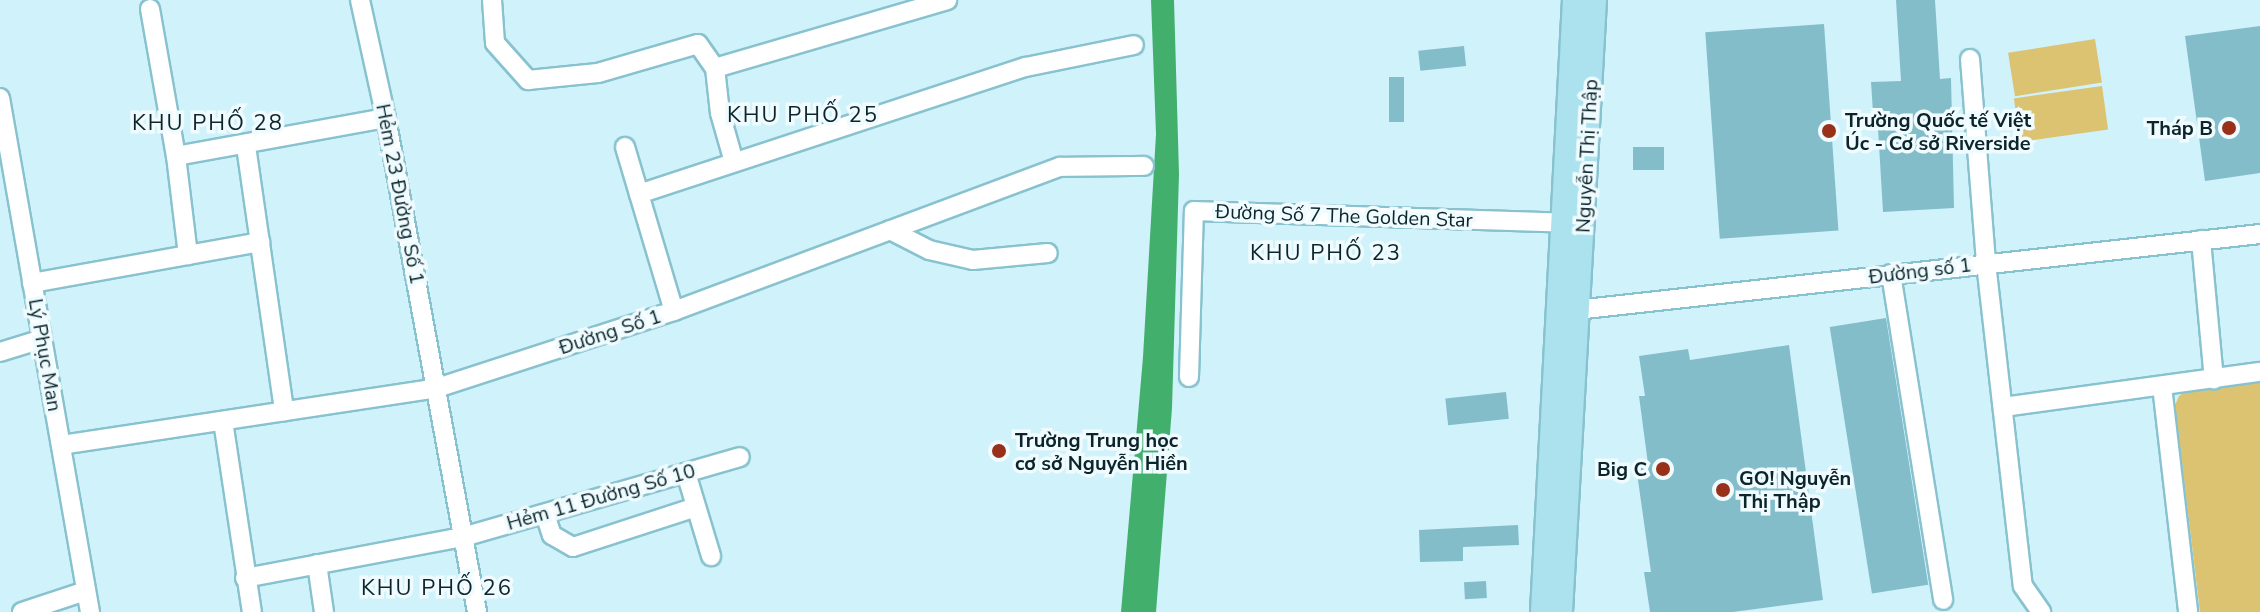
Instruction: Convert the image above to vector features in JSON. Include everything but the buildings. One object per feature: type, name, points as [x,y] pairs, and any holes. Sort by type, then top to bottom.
[{"type":"main road","name":"Nguyễn Thị Thập","points":[[1574,0],[1574,223]]},
{"type":"main road","name":"Nguyễn Thị Thập","points":[[1561,612],[1569,312],[1574,223],[1595,0]]},
{"type":"main road","name":"Nguyễn Thị Thập","points":[[1542,612],[1569,312]]},
{"type":"street","name":"Hẻm 23 Đường Số 1","points":[[360,0],[386,118],[477,612]]},
{"type":"street","points":[[492,0],[495,43],[528,80],[598,73],[698,44],[715,68],[720,113],[734,162]]},
{"type":"street","points":[[715,68],[947,0]]},
{"type":"street","points":[[150,9],[176,156],[188,255]]},
{"type":"street","points":[[639,194],[1026,67],[1134,45]]},
{"type":"street","points":[[1970,59],[1986,263],[2023,586],[2041,612]]},
{"type":"street","name":"Lý Phục Man","points":[[0,98],[90,612]]},
{"type":"street","points":[[176,156],[246,146],[386,118]]},
{"type":"street","points":[[246,146],[284,411]]},
{"type":"street","points":[[625,147],[674,311]]},
{"type":"street","name":"Đường Số 1","points":[[61,445],[437,388],[674,311],[1060,167],[1144,166]]},
{"type":"street","name":"Đường Số 7 The Golden Star","points":[[1189,377],[1194,211],[1574,223]]},
{"type":"street","points":[[890,230],[929,250],[973,260],[1048,253]]},
{"type":"street","name":"Đường số 1","points":[[1569,312],[2260,234]]},
{"type":"street","points":[[2201,240],[2214,379]]},
{"type":"street","points":[[32,283],[260,242]]},
{"type":"street","points":[[1891,274],[1943,600]]},
{"type":"street","points":[[0,352],[42,339]]},
{"type":"street","points":[[2003,407],[2260,372]]},
{"type":"street","points":[[2162,386],[2188,612]]},
{"type":"street","points":[[223,421],[252,612]]},
{"type":"street","name":"Hẻm 11 Đường Số 10","points":[[245,578],[463,537],[740,457]]},
{"type":"street","points":[[686,473],[711,556]]},
{"type":"street","points":[[545,514],[552,535],[573,547],[696,507]]},
{"type":"street","points":[[317,564],[324,612]]},
{"type":"street","points":[[22,612],[86,591]]},
{"type":"shaded area","points":[[1151,0],[1174,0],[1179,174],[1172,408],[1156,612],[1121,612],[1143,357],[1156,134]]},
{"type":"shaded area","points":[[2095,39],[2102,82],[2015,96],[2008,53]]},
{"type":"shaded area","points":[[2102,86],[2108,130],[2020,142],[2014,98]]},
{"type":"shaded area","points":[[2260,379],[2260,612],[2200,612],[2175,405],[2179,396],[2188,390]]},
{"type":"place","name":"Tháp B","points":[[2229,128]]},
{"type":"place","name":"Trường Quốc tế Việt Úc - Cơ sở Riverside","points":[[1829,131]]},
{"type":"place","name":"Trường Trung học cơ sở Nguyễn Hiền","points":[[999,451]]},
{"type":"place","name":"Big C","points":[[1663,469]]},
{"type":"place","name":"GO! Nguyễn Thị Thập","points":[[1723,490]]},
{"type":"district","name":"KHU PHỐ 25","points":[[803,116]]},
{"type":"district","name":"KHU PHỐ 28","points":[[208,124]]},
{"type":"district","name":"KHU PHỐ 23","points":[[1326,254]]},
{"type":"district","name":"KHU PHỐ 26","points":[[437,589]]}]
